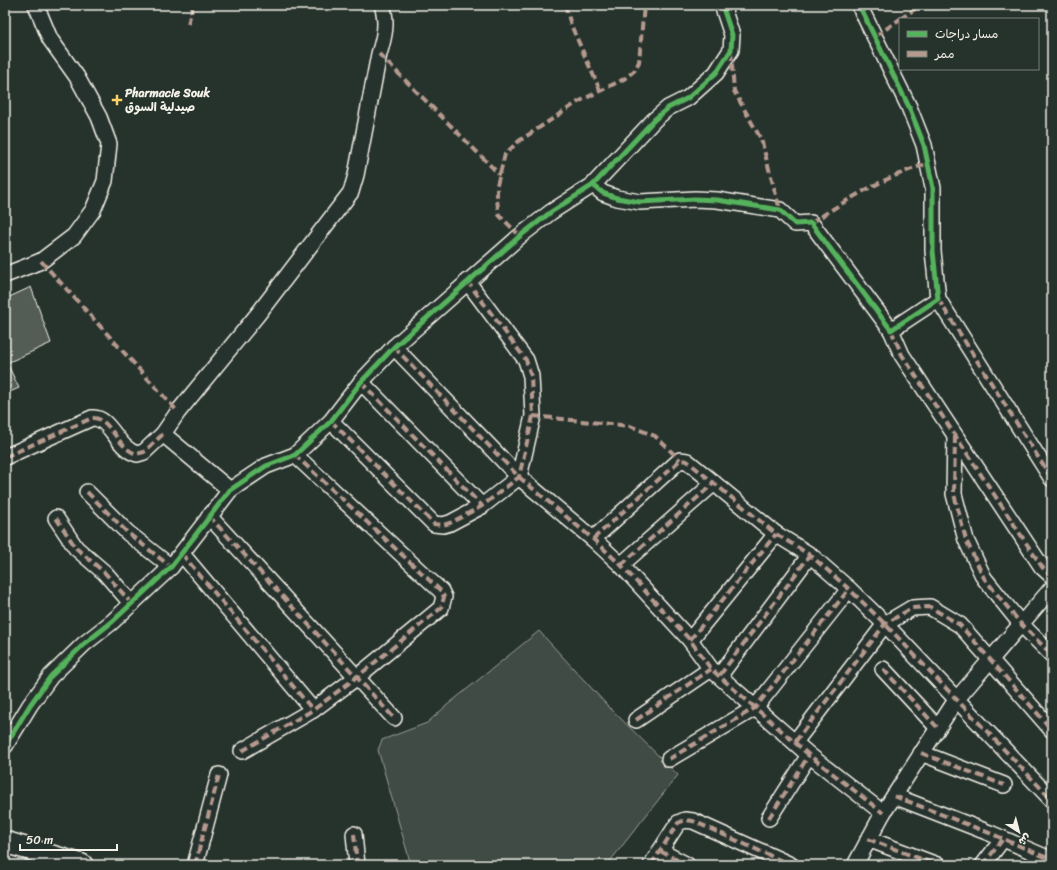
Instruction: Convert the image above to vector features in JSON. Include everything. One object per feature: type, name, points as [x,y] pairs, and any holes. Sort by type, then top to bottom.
[{"type":"main road","points":[[5,842],[82,865]]},
{"type":"street","points":[[5,275],[41,261],[74,236],[93,210],[105,181],[110,144],[99,117],[78,77],[50,39],[36,5]]},
{"type":"street","points":[[5,457],[92,418],[103,420],[124,448],[137,454],[144,452],[163,434],[182,407],[268,301],[351,192],[356,175],[379,54],[384,38],[386,22],[382,5]]},
{"type":"street","points":[[5,746],[30,705],[51,676],[84,644],[132,604],[171,567],[230,490],[266,466],[295,455],[331,421],[361,382],[394,347],[467,281],[550,212],[593,185],[654,120],[668,108],[688,98],[716,73],[730,50],[732,36],[722,5]]},
{"type":"street","points":[[859,5],[909,107],[924,145],[933,188],[934,251],[938,299],[1052,479]]},
{"type":"street","points":[[593,185],[603,193],[617,198],[640,202],[689,199],[717,200],[780,210],[795,224],[811,223],[891,330],[902,355],[955,436],[1042,567],[1052,576]]},
{"type":"street","points":[[331,421],[434,524],[443,525],[450,523],[482,506],[519,477],[533,416],[531,376],[526,360],[467,281]]},
{"type":"street","points":[[891,330],[938,299]]},
{"type":"street","points":[[394,347],[519,477],[593,539],[620,565],[690,640],[715,672],[809,755],[883,814]]},
{"type":"street","points":[[361,382],[482,506]]},
{"type":"street","points":[[163,434],[230,490]]},
{"type":"street","points":[[955,436],[954,494],[966,540],[984,578],[1021,624],[1052,655]]},
{"type":"street","points":[[242,750],[313,710],[357,677],[442,608],[444,597],[441,591],[295,455]]},
{"type":"street","points":[[593,539],[680,460],[687,462],[776,534],[810,555],[849,589],[885,624],[1052,800]]},
{"type":"street","points":[[620,565],[714,483]]},
{"type":"street","points":[[87,492],[128,533],[171,567]]},
{"type":"street","points":[[209,516],[394,718]]},
{"type":"street","points":[[56,518],[76,548],[105,573],[132,604]]},
{"type":"street","points":[[690,640],[776,534]]},
{"type":"street","points":[[182,554],[313,710]]},
{"type":"street","points":[[636,720],[715,672],[810,555]]},
{"type":"street","points":[[855,865],[868,839],[894,796],[956,700],[1052,588]]},
{"type":"street","points":[[669,759],[755,708],[849,589]]},
{"type":"street","points":[[796,742],[885,624],[912,608],[930,608],[960,625],[1052,730]]},
{"type":"street","points":[[883,669],[938,727]]},
{"type":"street","points":[[921,753],[1004,785]]},
{"type":"street","points":[[769,818],[809,755]]},
{"type":"street","points":[[195,865],[219,775]]},
{"type":"street","points":[[894,796],[1052,860]]},
{"type":"street","points":[[651,865],[678,823],[684,820],[692,821],[791,865]]},
{"type":"street","points":[[354,834],[357,865]]},
{"type":"street","points":[[868,839],[937,865]]},
{"type":"street","points":[[983,865],[1003,839]]},
{"type":"street","points":[[660,851],[687,865]]},
{"type":"shaded area","points":[[539,631],[607,705],[678,775],[607,865],[411,865],[378,750],[382,740],[427,723]]},
{"type":"building","points":[[31,287],[51,343],[7,363],[19,388],[5,394],[5,299]]},
{"type":"marked path","points":[[188,24],[193,5]]},
{"type":"marked path","points":[[565,5],[571,25],[600,90]]},
{"type":"marked path","points":[[520,236],[499,215],[497,185],[505,154],[519,141],[578,102],[624,79],[634,71],[639,62],[644,5]]},
{"type":"marked path","points":[[902,18],[921,5]]},
{"type":"marked path","points":[[876,36],[899,20]]},
{"type":"marked path","points":[[731,52],[734,91],[761,139],[780,210]]},
{"type":"marked path","points":[[379,54],[500,175]]},
{"type":"marked path","points":[[811,223],[867,189],[896,175],[927,164]]},
{"type":"marked path","points":[[41,261],[178,412]]},
{"type":"marked path","points":[[331,421],[434,524],[443,525],[450,523],[482,506],[519,477],[533,416],[531,376],[526,360],[467,281]]},
{"type":"marked path","points":[[938,299],[1052,479]]},
{"type":"marked path","points":[[891,330],[902,355],[1042,567],[1052,576]]},
{"type":"marked path","points":[[394,347],[519,477],[593,539],[621,565],[690,640],[711,669],[809,755],[883,813]]},
{"type":"marked path","points":[[361,382],[482,506]]},
{"type":"marked path","points":[[533,416],[630,426],[655,436],[680,460]]},
{"type":"marked path","points":[[5,457],[92,418],[104,422],[124,446],[137,454],[144,452],[163,434]]},
{"type":"marked path","points":[[955,436],[954,494],[966,540],[984,578],[1021,624],[1052,655]]},
{"type":"marked path","points":[[242,751],[313,710],[357,677],[441,608],[444,597],[441,591],[295,455]]},
{"type":"marked path","points":[[593,539],[680,460],[687,461],[776,534],[810,555],[849,589],[885,624],[1052,800]]},
{"type":"marked path","points":[[621,565],[714,483]]},
{"type":"marked path","points":[[87,492],[128,533],[171,567]]},
{"type":"marked path","points":[[209,516],[394,718]]},
{"type":"marked path","points":[[56,518],[76,548],[105,573],[132,604]]},
{"type":"marked path","points":[[690,640],[776,534]]},
{"type":"marked path","points":[[182,554],[313,710]]},
{"type":"marked path","points":[[720,675],[810,555]]},
{"type":"marked path","points":[[669,759],[755,708],[849,589]]},
{"type":"marked path","points":[[795,742],[885,624],[912,608],[930,607],[960,625],[1052,730]]},
{"type":"marked path","points":[[636,720],[711,669]]},
{"type":"marked path","points":[[883,669],[937,727]]},
{"type":"marked path","points":[[921,753],[1004,785]]},
{"type":"marked path","points":[[769,818],[809,755]]},
{"type":"marked path","points":[[195,865],[219,775]]},
{"type":"marked path","points":[[894,796],[992,834],[1052,860]]},
{"type":"marked path","points":[[651,865],[678,823],[685,820],[693,821],[791,865]]},
{"type":"marked path","points":[[354,834],[357,865]]},
{"type":"marked path","points":[[868,839],[937,865]]},
{"type":"marked path","points":[[983,865],[1003,839]]},
{"type":"marked path","points":[[660,851],[687,865]]},
{"type":"cycle path","points":[[5,746],[30,705],[51,676],[84,644],[112,622],[171,567],[230,490],[266,466],[295,455],[331,421],[361,382],[394,347],[520,236],[551,212],[593,185],[654,120],[668,108],[688,98],[716,73],[731,50],[732,35],[722,5]]},
{"type":"cycle path","points":[[593,185],[603,193],[617,198],[640,202],[695,199],[717,200],[780,210],[795,224],[811,223],[891,330],[938,299],[933,251],[933,188],[924,145],[909,107],[859,5]]},
{"type":"place","name":"Pharmacie Souk صيدلية السوق","points":[[117,100]]}]
